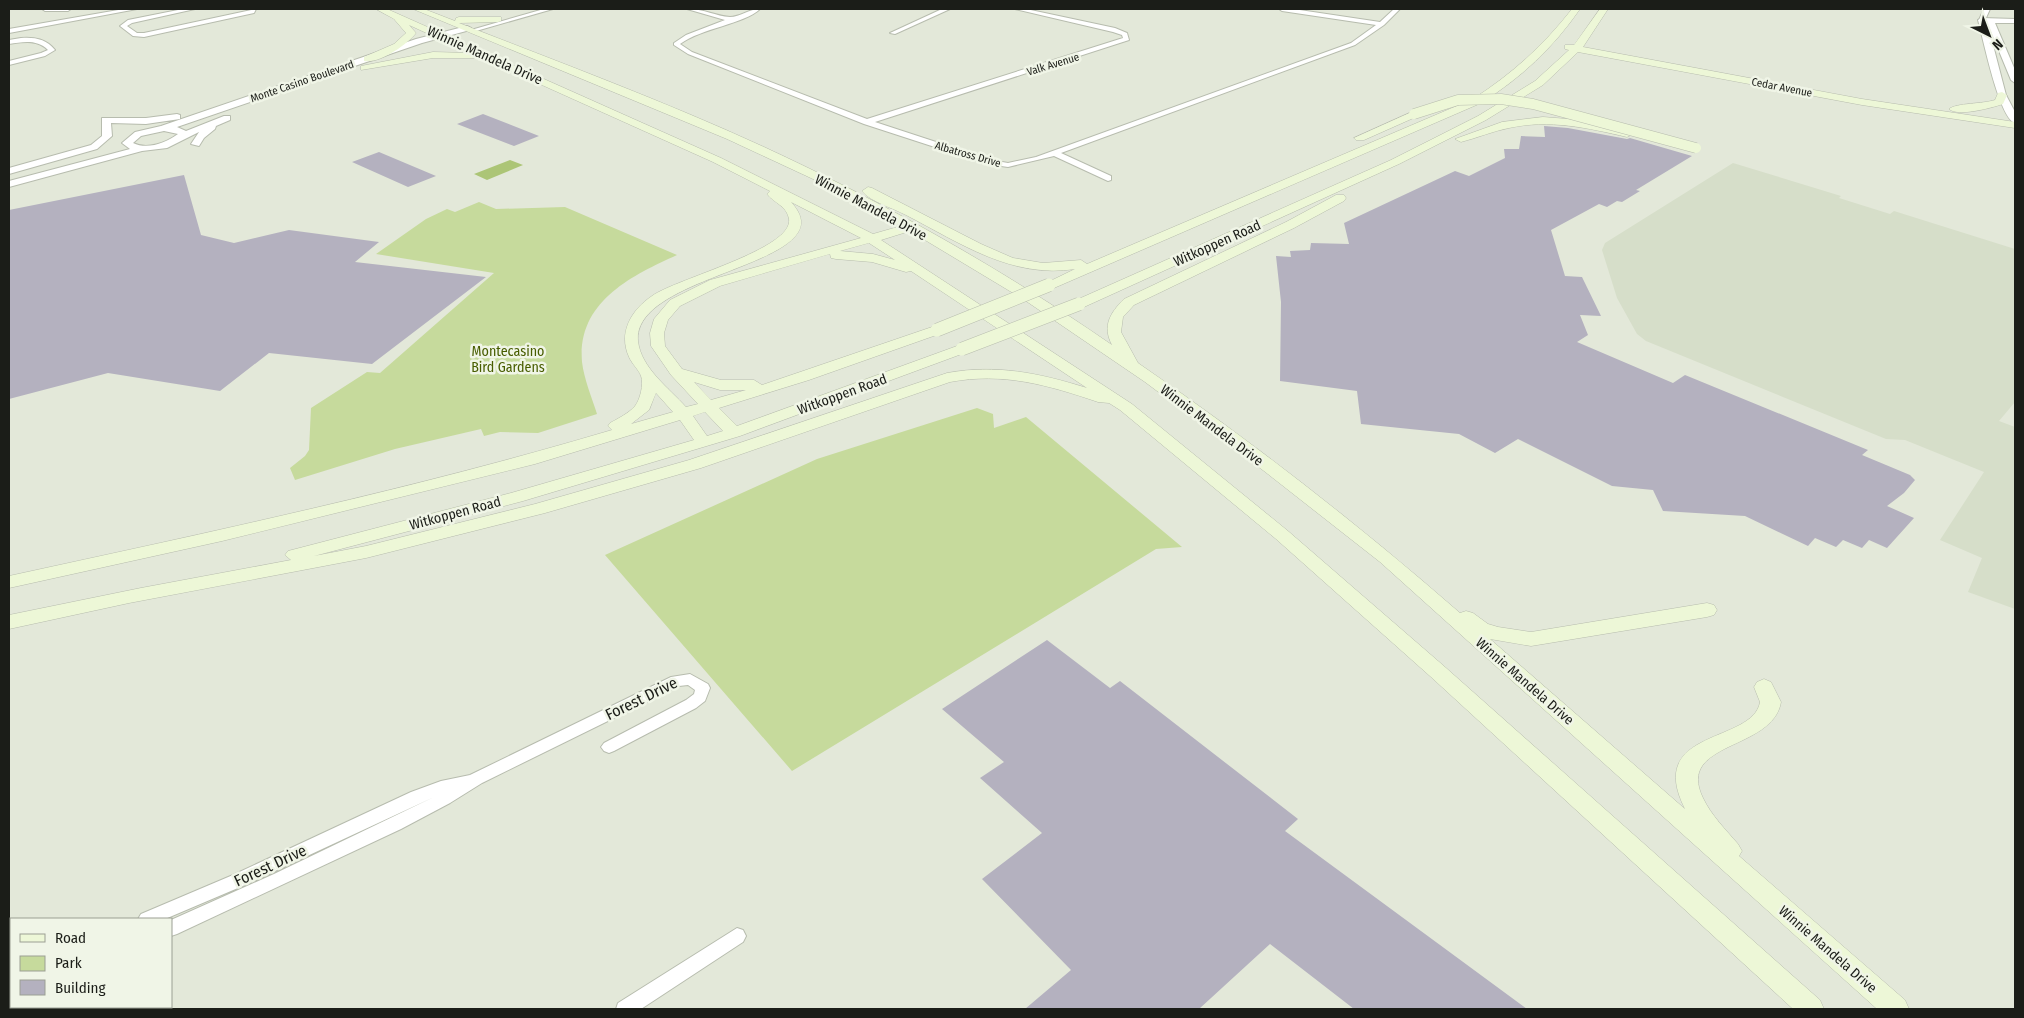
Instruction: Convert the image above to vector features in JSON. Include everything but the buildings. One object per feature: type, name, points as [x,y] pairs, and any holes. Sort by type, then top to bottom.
[{"type":"main road","name":"Winnie Mandela Drive","points":[[417,9],[672,110],[754,146],[906,223],[995,275],[1137,369],[1311,499],[1386,558],[1896,1009]]},
{"type":"main road","name":"Witkoppen Road","points":[[9,582],[222,535],[529,460],[682,412],[804,377],[937,330],[1049,285],[1477,101],[1500,87],[1552,42],[1576,9]]},
{"type":"main road","name":"Witkoppen Road","points":[[9,622],[130,597],[435,519],[586,478],[734,433],[962,349],[1079,304],[1395,162],[1482,118],[1539,83],[1579,46],[1604,9]]},
{"type":"main road","name":"Winnie Mandela Drive","points":[[385,11],[717,160],[861,232],[1126,407],[1282,535],[1424,659],[1811,1009]]},
{"type":"main road","points":[[366,63],[394,48],[409,37],[411,33],[408,27],[385,11]]},
{"type":"main road","points":[[432,15],[468,21],[503,20]]},
{"type":"main road","points":[[503,20],[497,31],[514,46]]},
{"type":"main road","points":[[1594,26],[1601,36]]},
{"type":"main road","name":"Cedar Avenue","points":[[1552,42],[1662,57],[1948,112]]},
{"type":"main road","points":[[1614,45],[1662,57]]},
{"type":"main road","name":"Cedar Avenue","points":[[1579,46],[1637,59],[1948,112],[2015,120]]},
{"type":"main road","points":[[366,63],[433,55],[466,55],[494,59]]},
{"type":"main road","points":[[1539,83],[1581,61],[1603,58],[1637,59]]},
{"type":"main road","points":[[1948,112],[1992,105],[1999,102],[2002,95]]},
{"type":"main road","points":[[1278,185],[1291,173],[1308,162],[1414,114],[1444,102],[1461,98],[1508,99],[1532,104],[1694,150],[1592,125],[1552,119],[1510,122],[1414,153]]},
{"type":"main road","points":[[1948,112],[2015,135]]},
{"type":"main road","points":[[754,146],[853,184],[901,206],[990,255],[1012,262],[1048,267],[1074,266],[1146,243]]},
{"type":"main road","points":[[717,160],[784,202],[793,211],[796,224],[792,233],[781,242],[718,271]]},
{"type":"main road","points":[[1137,369],[1121,350],[1113,332],[1113,324],[1118,312],[1129,302],[1316,212],[1374,178],[1395,162]]},
{"type":"main road","points":[[703,442],[682,412],[649,375],[633,353],[631,338],[636,320],[657,297],[686,282],[718,271],[861,232],[906,223]]},
{"type":"main road","points":[[734,433],[676,372],[658,346],[657,333],[661,319],[676,303],[715,283],[873,240],[906,223]]},
{"type":"main road","points":[[796,260],[833,255],[873,258],[937,281]]},
{"type":"main road","points":[[676,372],[720,385],[752,385],[804,377]]},
{"type":"main road","points":[[130,597],[366,552],[548,506],[695,464],[967,373],[1008,372],[1031,375],[1126,407]]},
{"type":"main road","points":[[529,460],[615,426],[638,412],[645,405],[649,395],[649,375]]},
{"type":"main road","points":[[1386,558],[1418,578],[1477,626],[1514,638],[1549,638],[1706,610]]},
{"type":"main road","points":[[1762,891],[1696,810],[1686,784],[1689,765],[1694,757],[1764,719],[1770,706],[1770,698],[1764,687]]},
{"type":"street","points":[[45,9],[68,9]]},
{"type":"street","points":[[9,31],[134,9]]},
{"type":"street","points":[[145,9],[172,13],[192,9]]},
{"type":"street","points":[[161,12],[130,21],[123,26],[136,35],[144,35],[240,15],[252,12],[254,9]]},
{"type":"street","points":[[471,29],[537,9]]},
{"type":"street","points":[[523,14],[550,9]]},
{"type":"street","points":[[690,9],[734,20]]},
{"type":"street","name":"Albatross Drive","points":[[758,9],[734,20],[684,37],[676,44],[690,54],[868,122],[990,162],[1008,165],[1022,163],[1054,153],[1353,44],[1382,24],[1397,9]]},
{"type":"street","points":[[893,33],[947,9]]},
{"type":"street","name":"Valk Avenue","points":[[868,122],[1127,39],[1126,34],[1115,30],[1018,9]]},
{"type":"street","points":[[1282,9],[1382,24]]},
{"type":"street","points":[[1988,18],[2015,21]]},
{"type":"street","points":[[1988,18],[2015,80]]},
{"type":"street","points":[[1988,18],[2002,95],[2015,120]]},
{"type":"street","name":"Monte Casino Boulevard","points":[[127,143],[138,134],[275,96],[366,63],[471,29]]},
{"type":"street","points":[[9,42],[35,39],[40,40],[52,50],[43,55],[9,63]]},
{"type":"street","points":[[9,171],[94,147],[105,140],[108,134],[109,127],[106,120],[163,119],[275,96]]},
{"type":"street","name":"Monte Casino Boulevard","points":[[144,148],[170,143],[183,135],[240,114],[204,132],[196,144]]},
{"type":"street","points":[[164,128],[181,130],[183,135]]},
{"type":"street","points":[[9,176],[127,143],[130,146],[144,148]]},
{"type":"street","points":[[9,184],[144,148]]},
{"type":"street","points":[[1054,153],[1108,178]]},
{"type":"street","name":"Forest Drive","points":[[172,928],[245,896],[416,814],[448,798],[476,779],[676,680],[690,678],[703,688],[700,697],[691,704],[608,747]]},
{"type":"street","name":"Forest Drive","points":[[150,918],[239,880],[433,790],[476,779]]},
{"type":"street","points":[[625,1009],[738,936]]},
{"type":"shaded area","points":[[510,160],[523,165],[487,180],[474,174]]},
{"type":"shaded area","points":[[1733,163],[1841,196],[1839,198],[1890,214],[1894,211],[2015,249],[2015,402],[1999,421],[2015,427],[2015,609],[1968,592],[1982,558],[1940,540],[1984,472],[1905,440],[1886,439],[1646,341],[1637,334],[1617,298],[1602,250],[1605,243]]},
{"type":"green space","name":"Montecasino Bird Gardens","points":[[479,202],[496,209],[565,207],[677,255],[625,282],[598,307],[588,323],[583,341],[582,362],[586,382],[597,414],[538,433],[500,432],[484,436],[481,429],[395,449],[295,480],[290,468],[305,456],[309,450],[311,408],[367,372],[380,373],[494,273],[376,254],[426,219],[447,209],[455,212]]},
{"type":"green space","points":[[977,408],[993,414],[994,428],[1026,417],[1182,547],[1156,549],[792,771],[605,555],[817,459]]}]
